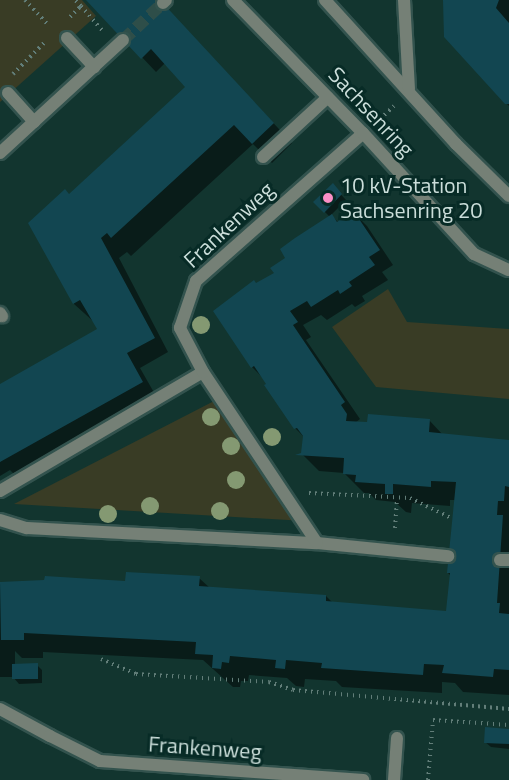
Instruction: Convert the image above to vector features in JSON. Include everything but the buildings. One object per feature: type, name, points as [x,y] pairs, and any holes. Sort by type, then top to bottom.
[{"type":"street","name":"Sachsenring","points":[[233,0],[363,133],[474,254],[509,270]]},
{"type":"street","points":[[325,0],[409,89],[456,144],[509,196]]},
{"type":"street","points":[[404,0],[409,89]]},
{"type":"street","points":[[67,38],[94,66]]},
{"type":"street","points":[[0,153],[120,43]]},
{"type":"street","points":[[8,93],[34,122]]},
{"type":"street","points":[[263,157],[328,97]]},
{"type":"street","name":"Frankenweg","points":[[317,543],[203,372],[180,328],[196,281],[363,133]]},
{"type":"street","points":[[0,491],[203,372]]},
{"type":"street","points":[[0,520],[27,528],[317,543],[448,556]]},
{"type":"street","name":"Frankenweg","points":[[0,709],[100,761],[363,780]]},
{"type":"street","points":[[394,780],[397,738]]},
{"type":"path","points":[[8,79],[54,33],[25,0]]},
{"type":"path","points":[[75,0],[120,43]]},
{"type":"path","points":[[68,19],[81,6]]},
{"type":"path","points":[[363,133],[401,100],[409,89]]},
{"type":"path","points":[[283,491],[410,498],[451,518]]},
{"type":"path","points":[[394,550],[398,498]]},
{"type":"path","points":[[100,659],[136,674],[269,682],[293,690],[509,709]]},
{"type":"path","points":[[428,780],[433,720],[509,725]]},
{"type":"green space","points":[[0,0],[82,0],[96,16],[0,102]]},
{"type":"green space","points":[[388,289],[407,322],[509,329],[509,399],[376,387],[332,327]]},
{"type":"green space","points":[[218,399],[305,521],[14,504]]},
{"type":"tunnel","points":[[123,40],[163,3]]},
{"type":"place","name":"10 kV-Station Sachsenring 20","points":[[328,198]]}]
